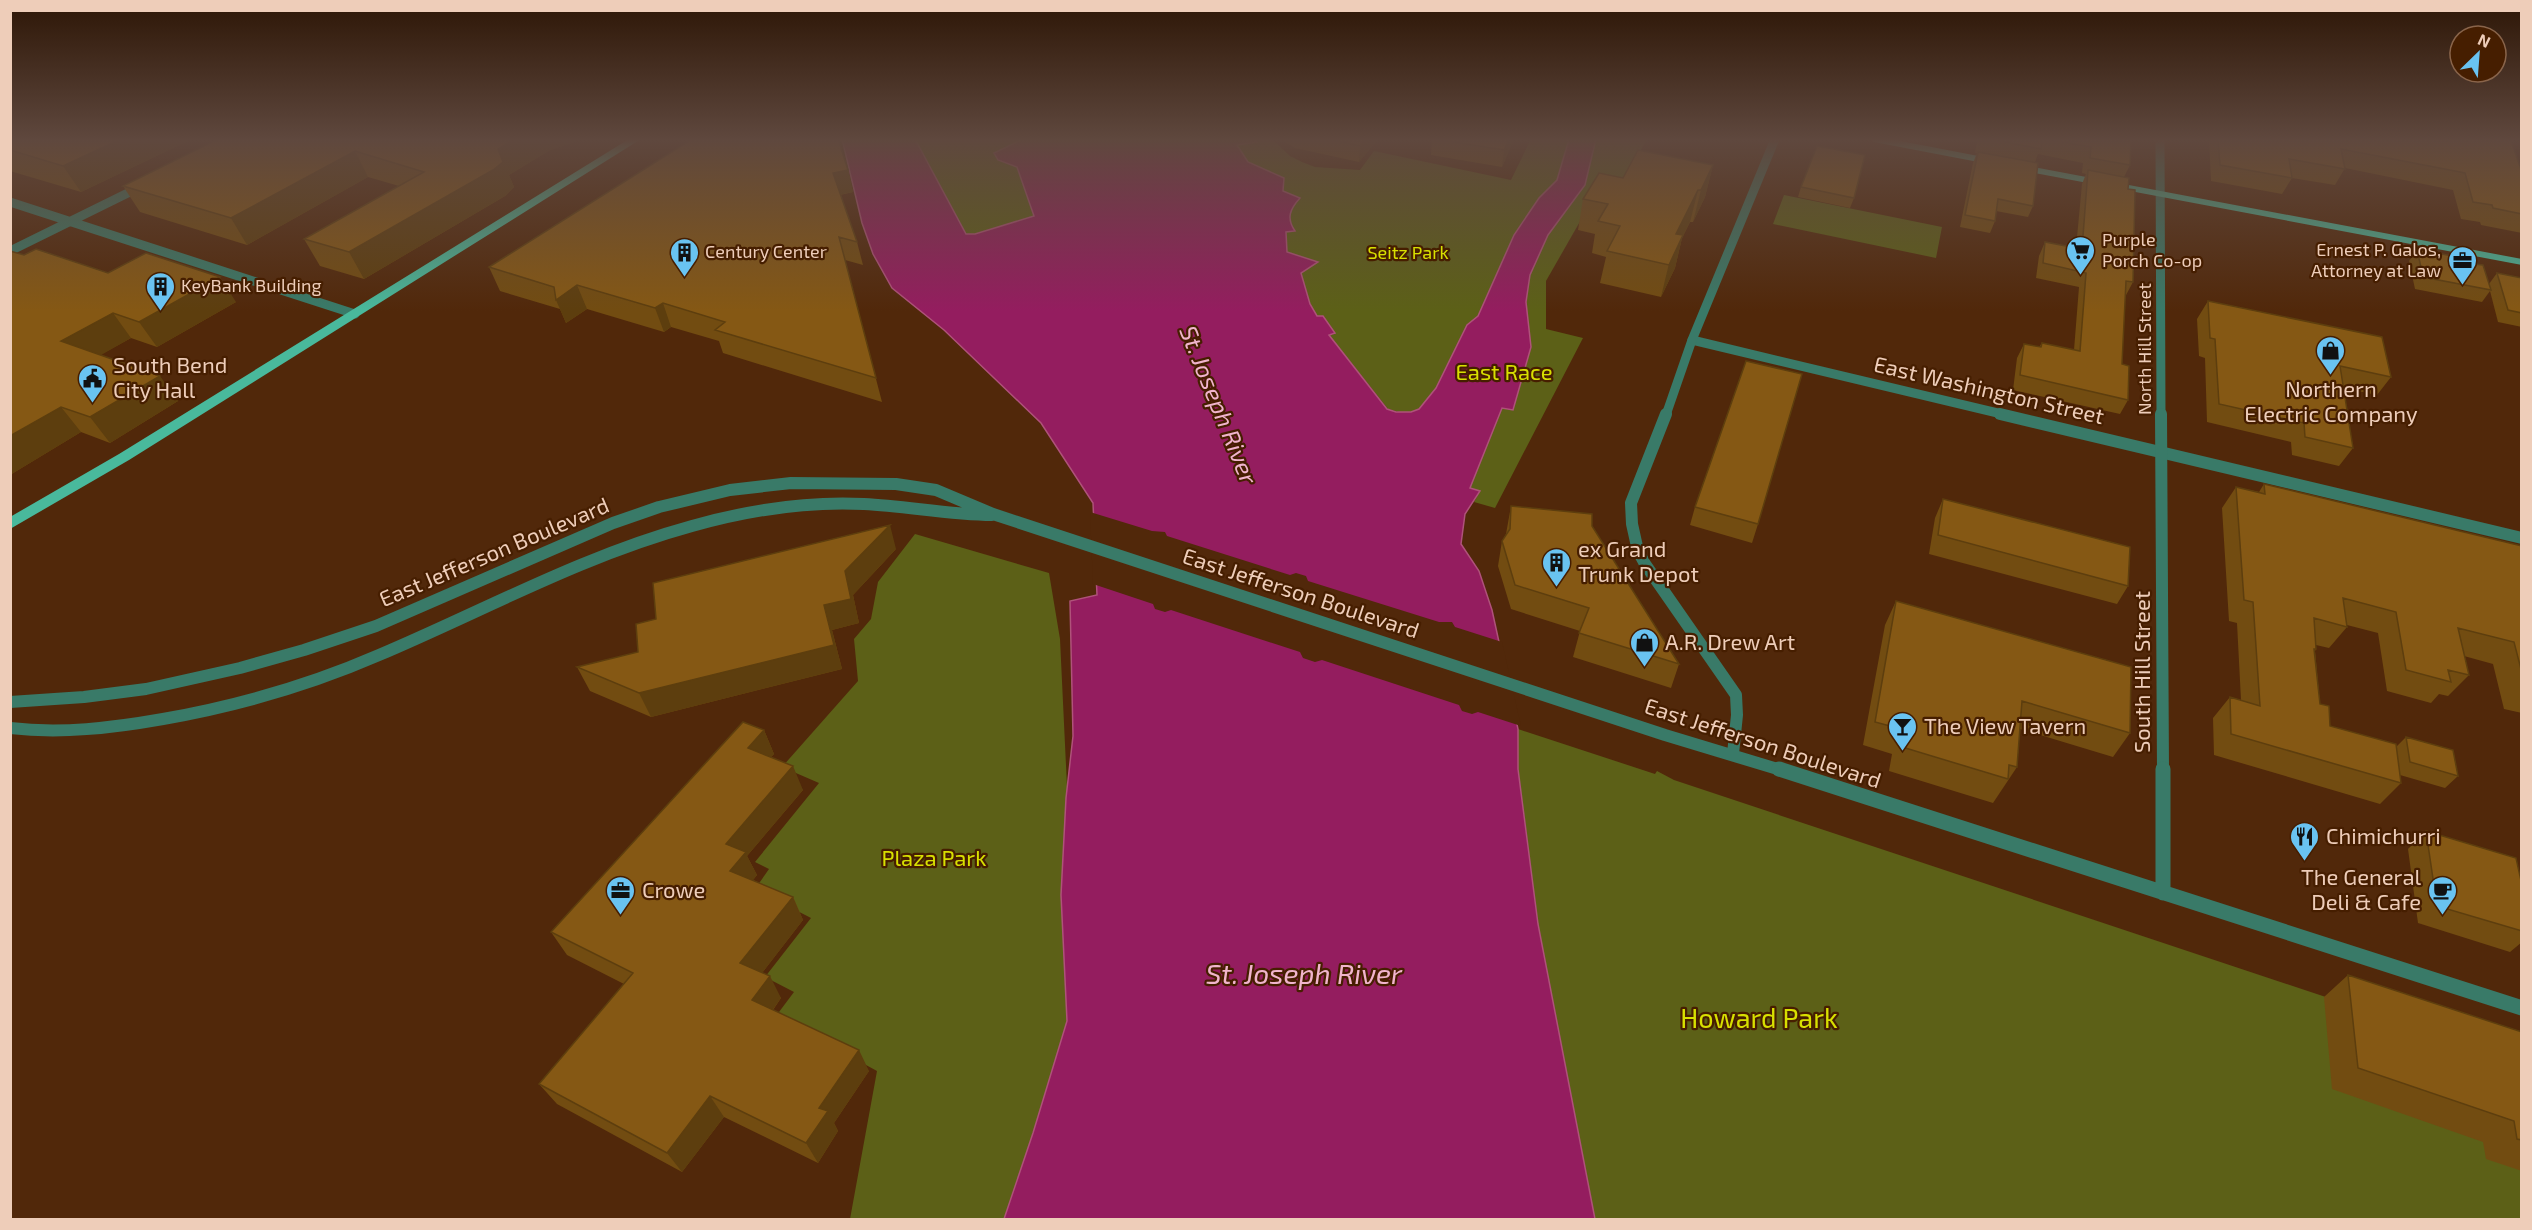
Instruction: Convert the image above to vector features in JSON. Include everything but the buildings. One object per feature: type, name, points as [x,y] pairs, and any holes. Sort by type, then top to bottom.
[{"type":"main road","points":[[10,524],[124,457],[544,196]]},
{"type":"main road","points":[[2169,196],[2522,262]]},
{"type":"street","points":[[10,251],[122,196]]},
{"type":"street","points":[[1733,754],[1737,730],[1736,695],[1653,578],[1638,551],[1632,524],[1631,503],[1663,423],[1692,340],[1751,196]]},
{"type":"street","name":"North Hill Street","points":[[2161,196],[2161,451]]},
{"type":"street","points":[[10,202],[355,314]]},
{"type":"street","name":"East Washington Street","points":[[1692,340],[2522,538]]},
{"type":"street","name":"South Hill Street","points":[[2161,451],[2163,893]]},
{"type":"street","name":"East Jefferson Boulevard","points":[[10,702],[84,697],[146,689],[240,668],[304,650],[376,626],[613,523],[659,507],[730,490],[791,483],[896,484],[936,490],[993,514],[1665,735],[1733,754],[2522,1008]]},
{"type":"street","name":"East Jefferson Boulevard","points":[[10,728],[33,732],[108,728],[245,703],[355,665],[595,558],[654,537],[731,515],[793,507],[842,504],[918,508],[960,516],[993,514]]},
{"type":"green space","points":[[946,196],[1027,196],[1034,216],[975,234],[966,234]]},
{"type":"green space","points":[[1287,196],[1594,196],[1546,281],[1546,329],[1583,338],[1495,508],[1474,502],[1480,491],[1470,489],[1403,413],[1388,409],[1329,335],[1335,334],[1323,316],[1317,316],[1310,304],[1301,273],[1317,262],[1287,252],[1286,231],[1294,231],[1289,215],[1293,206]]},
{"type":"green space","points":[[1783,196],[1791,196],[1942,227],[1936,258],[1773,224]]},
{"type":"green space","name":"Plaza Park","points":[[915,534],[1049,573],[1060,639],[1078,1018],[1020,1219],[850,1219],[877,1071],[776,1016],[794,992],[765,977],[811,918],[755,889],[769,869],[755,862],[819,783],[782,767],[858,681],[854,639],[871,619],[878,582]]},
{"type":"green space","name":"Howard Park","points":[[1518,729],[1655,774],[1657,771],[1674,780],[2521,1062],[2521,1219],[1595,1219],[1538,924],[1518,769]]},
{"type":"water","name":"St. Joseph River","points":[[856,196],[946,196],[966,234],[975,234],[1034,216],[1027,196],[1296,196],[1300,198],[1290,214],[1295,231],[1286,232],[1287,252],[1318,262],[1301,273],[1310,304],[1317,316],[1323,316],[1335,333],[1329,335],[1387,409],[1396,412],[1411,412],[1419,409],[1436,388],[1467,325],[1478,316],[1514,235],[1539,198],[1577,196],[1548,235],[1530,275],[1526,302],[1531,347],[1513,410],[1502,408],[1470,488],[1480,491],[1465,514],[1461,544],[1479,571],[1492,610],[1518,729],[1518,769],[1538,924],[1595,1219],[1004,1219],[1067,1021],[1061,895],[1066,798],[1073,736],[1070,601],[1097,595],[1093,503],[1041,423],[944,330],[892,288],[873,254]]},
{"type":"pier","points":[[1090,512],[1152,531],[1165,532],[1167,536],[1290,575],[1296,573],[1306,576],[1308,581],[1439,622],[1452,622],[1455,627],[1502,642],[1521,726],[1478,712],[1472,714],[1462,711],[1459,705],[1322,660],[1315,662],[1303,658],[1300,652],[1171,610],[1165,612],[1155,609],[1153,604],[1093,584]]},
{"type":"place","name":"Purple Porch Co-op","points":[[2081,276]]},
{"type":"place","name":"Century Center","points":[[684,278]]},
{"type":"place","name":"Ernest P. Galos, Attorney at Law","points":[[2462,286]]},
{"type":"place","name":"KeyBank Building","points":[[160,312]]},
{"type":"place","name":"Northern Electric Company","points":[[2331,376]]},
{"type":"place","name":"South Bend City Hall","points":[[92,404]]},
{"type":"place","name":"ex Grand Trunk Depot","points":[[1557,588]]},
{"type":"place","name":"A.R. Drew Art","points":[[1644,668]]},
{"type":"place","name":"The View Tavern","points":[[1903,752]]},
{"type":"place","name":"Chimichurri","points":[[2305,862]]},
{"type":"place","name":"Crowe","points":[[621,916]]},
{"type":"place","name":"The General Deli & Cafe","points":[[2442,916]]},
{"type":"park label","name":"Seitz Park","points":[[1408,253]]},
{"type":"park label","name":"East Race","points":[[1504,372]]}]
